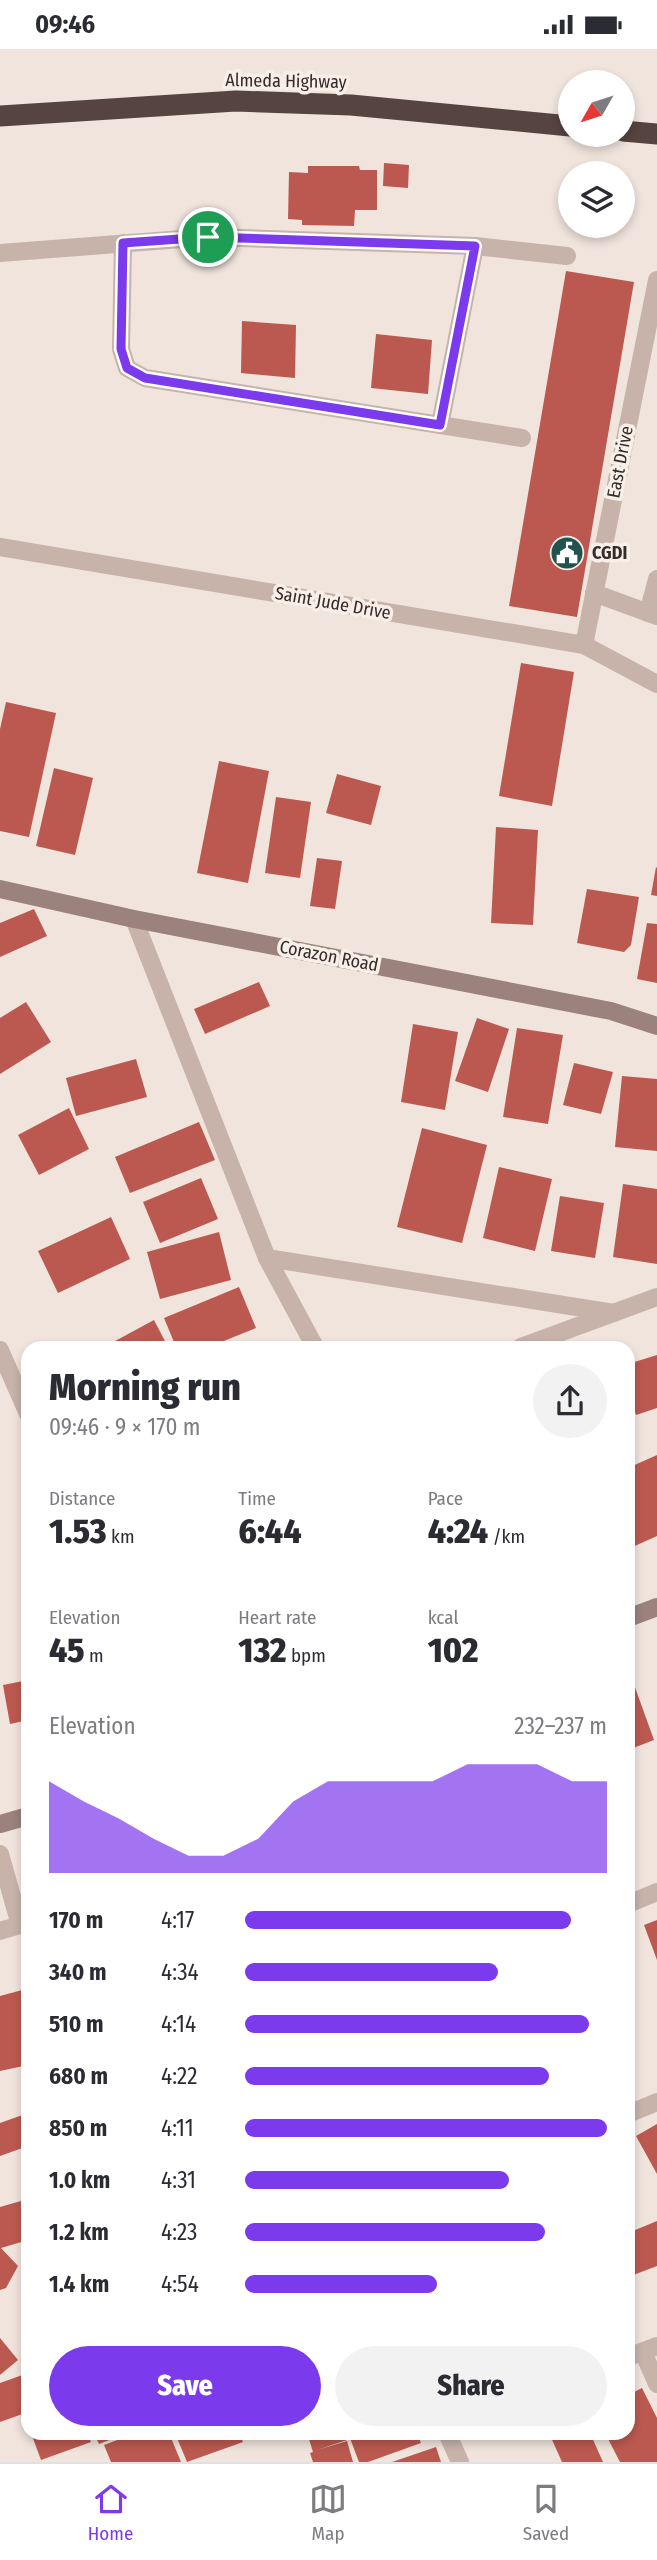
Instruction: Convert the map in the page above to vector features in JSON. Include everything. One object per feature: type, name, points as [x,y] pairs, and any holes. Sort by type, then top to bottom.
[{"type":"highway","name":"Almeda Highway","points":[[0,116],[236,101],[351,104],[558,125]]},
{"type":"highway","points":[[635,132],[657,134]]},
{"type":"street","points":[[0,253],[208,237],[475,246],[567,256]]},
{"type":"street","points":[[123,243],[121,349],[127,368],[145,378],[522,438]]},
{"type":"street","points":[[440,425],[475,246]]},
{"type":"street","name":"East Drive","points":[[584,645],[657,280]]},
{"type":"street","name":"Saint Jude Drive","points":[[0,547],[584,645],[657,684]]},
{"type":"street","points":[[594,593],[652,614],[657,579]]},
{"type":"street","name":"Corazon Road","points":[[0,889],[134,919],[611,1011],[657,1026]]},
{"type":"street","points":[[134,919],[267,1258],[312,1341]]},
{"type":"street","points":[[267,1258],[614,1313]]},
{"type":"street","points":[[537,1341],[657,1297]]},
{"type":"street","points":[[0,1350],[21,1398]]},
{"type":"street","points":[[635,1615],[657,1607]]},
{"type":"street","points":[[0,1824],[21,1818]]},
{"type":"street","points":[[0,1854],[3,1875],[20,1925],[0,1931]]},
{"type":"street","points":[[635,1901],[657,1892]]},
{"type":"street","points":[[635,2111],[657,2102]]},
{"type":"street","points":[[643,2352],[657,2384]]},
{"type":"street","points":[[450,2440],[460,2462]]},
{"type":"building","points":[[384,163],[409,165],[408,188],[383,186]]},
{"type":"building","points":[[308,166],[359,166],[360,170],[377,170],[377,210],[355,210],[354,226],[302,225],[302,220],[288,219],[289,172],[308,173]]},
{"type":"building","points":[[566,271],[634,282],[577,617],[509,606]]},
{"type":"building","points":[[242,321],[296,325],[295,378],[241,373]]},
{"type":"building","points":[[376,334],[432,340],[428,394],[371,388]]},
{"type":"building","points":[[521,663],[574,672],[552,806],[499,796]]},
{"type":"building","points":[[6,702],[56,713],[29,837],[0,831],[0,729]]},
{"type":"building","points":[[219,761],[269,771],[248,883],[197,873]]},
{"type":"building","points":[[54,768],[93,778],[75,855],[36,846]]},
{"type":"building","points":[[337,774],[381,786],[371,825],[326,813]]},
{"type":"building","points":[[276,797],[311,802],[300,878],[265,873]]},
{"type":"building","points":[[496,827],[538,830],[533,925],[491,923]]},
{"type":"building","points":[[317,858],[342,861],[335,909],[310,906]]},
{"type":"building","points":[[657,868],[657,896],[651,895]]},
{"type":"building","points":[[587,889],[639,897],[631,945],[624,952],[577,943]]},
{"type":"building","points":[[34,909],[47,936],[0,957],[0,923]]},
{"type":"building","points":[[647,923],[657,924],[657,983],[637,979]]},
{"type":"building","points":[[259,982],[270,1006],[205,1034],[194,1009]]},
{"type":"building","points":[[26,1002],[51,1042],[0,1074],[0,1018]]},
{"type":"building","points":[[477,1018],[509,1029],[488,1092],[455,1081]]},
{"type":"building","points":[[413,1024],[458,1032],[445,1110],[401,1102]]},
{"type":"building","points":[[517,1028],[563,1035],[548,1124],[503,1117]]},
{"type":"building","points":[[136,1059],[147,1097],[76,1116],[66,1078]]},
{"type":"building","points":[[574,1063],[613,1072],[601,1114],[563,1105]]},
{"type":"building","points":[[622,1076],[657,1079],[657,1151],[615,1147]]},
{"type":"building","points":[[69,1108],[89,1149],[39,1175],[18,1135]]},
{"type":"building","points":[[199,1122],[215,1160],[130,1193],[115,1157]]},
{"type":"building","points":[[422,1128],[487,1145],[462,1243],[397,1227]]},
{"type":"building","points":[[499,1167],[552,1179],[535,1251],[483,1238]]},
{"type":"building","points":[[201,1178],[218,1219],[160,1243],[143,1202]]},
{"type":"building","points":[[623,1184],[657,1189],[657,1264],[613,1257]]},
{"type":"building","points":[[560,1196],[604,1203],[595,1258],[551,1251]]},
{"type":"building","points":[[111,1217],[130,1259],[58,1293],[38,1251]]},
{"type":"building","points":[[219,1232],[231,1280],[160,1299],[147,1252]]},
{"type":"building","points":[[239,1287],[256,1328],[224,1341],[174,1341],[164,1318]]},
{"type":"building","points":[[154,1320],[165,1341],[115,1341]]},
{"type":"building","points":[[657,1355],[657,1408],[636,1415],[635,1412],[635,1362]]},
{"type":"building","points":[[657,1455],[657,1536],[635,1546],[635,1465]]},
{"type":"building","points":[[21,1681],[21,1722],[10,1724],[3,1685]]},
{"type":"building","points":[[635,1687],[654,1740],[635,1747]]},
{"type":"building","points":[[657,1920],[657,1960],[644,1925]]},
{"type":"building","points":[[21,1990],[21,2066],[0,2071],[0,1996]]},
{"type":"building","points":[[21,2116],[21,2148],[0,2156],[0,2123]]},
{"type":"building","points":[[657,2124],[657,2174],[636,2136]]},
{"type":"building","points":[[21,2201],[21,2242],[1,2248],[18,2266],[6,2288],[0,2290],[0,2207]]},
{"type":"building","points":[[657,2221],[657,2266],[635,2274],[635,2230]]},
{"type":"building","points":[[0,2338],[18,2360],[0,2375]]},
{"type":"building","points":[[21,2376],[21,2414],[0,2422],[0,2383]]},
{"type":"building","points":[[642,2388],[657,2418],[657,2462],[620,2462],[609,2440],[635,2440],[635,2392]]},
{"type":"building","points":[[34,2440],[91,2442],[41,2460]]},
{"type":"building","points":[[117,2440],[172,2440],[181,2462],[111,2462],[104,2445]]},
{"type":"building","points":[[178,2440],[243,2442],[187,2462]]},
{"type":"building","points":[[309,2440],[347,2440],[317,2450],[347,2441],[353,2462],[313,2462],[310,2453],[313,2452]]},
{"type":"building","points":[[351,2440],[420,2440],[421,2443],[368,2462],[359,2462]]},
{"type":"building","points":[[552,2440],[593,2440],[603,2462],[562,2462]]},
{"type":"building","points":[[436,2447],[441,2462],[392,2462]]},
{"type":"place","name":"CGDI","points":[[567,553]]},
{"type":"route","points":[[208,237],[475,246],[440,425],[145,378],[127,368],[121,349],[123,243],[208,237]]}]
